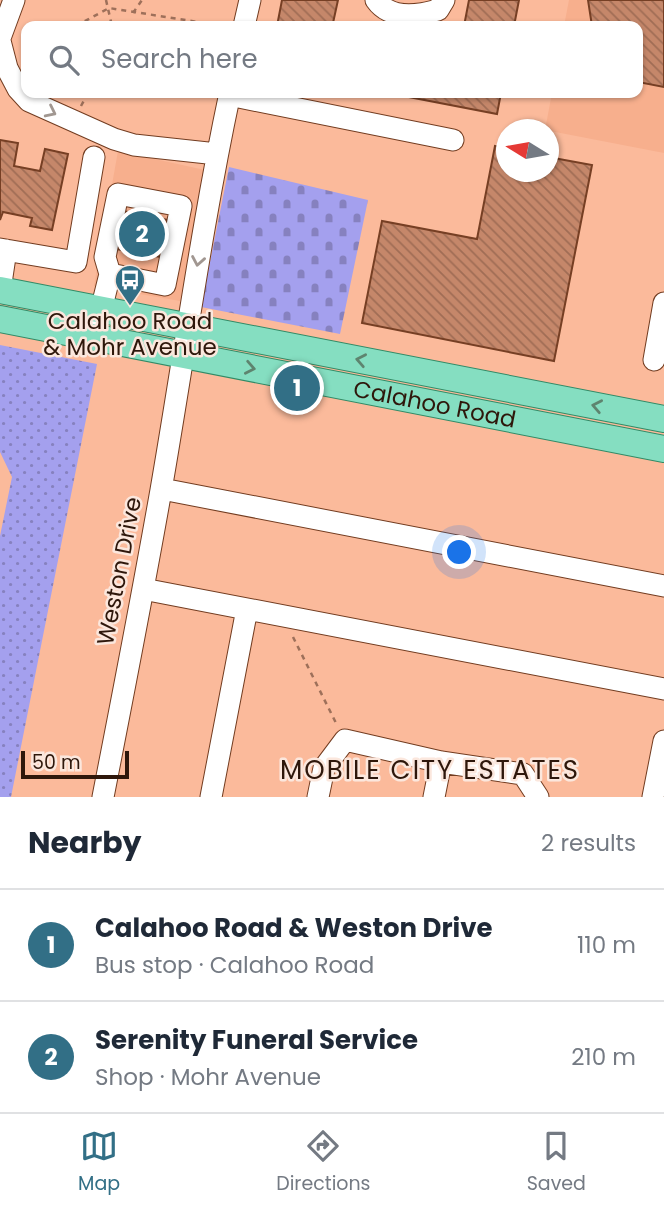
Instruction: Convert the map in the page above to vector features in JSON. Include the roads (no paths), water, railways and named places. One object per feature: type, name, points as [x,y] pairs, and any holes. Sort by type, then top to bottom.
[{"type":"main road","name":"Calahoo Road","points":[[0,290],[664,419]]},
{"type":"main road","name":"Calahoo Road","points":[[0,319],[664,449]]},
{"type":"street","points":[[14,0],[0,40],[12,79],[21,92]]},
{"type":"street","points":[[245,21],[250,0]]},
{"type":"street","points":[[376,0],[386,11],[420,16],[438,10],[444,0]]},
{"type":"street","points":[[26,98],[114,139],[134,145],[217,154]]},
{"type":"street","name":"Weston Drive","points":[[103,797],[162,489],[187,326],[229,98]]},
{"type":"street","points":[[249,98],[453,140]]},
{"type":"street","points":[[0,290],[3,249],[76,262],[94,157]]},
{"type":"street","points":[[61,331],[81,331],[90,327],[101,310],[110,274],[105,257],[118,194],[181,206],[165,285],[110,274]]},
{"type":"street","points":[[654,360],[664,303]]},
{"type":"street","points":[[518,420],[523,392]]},
{"type":"street","points":[[162,489],[664,586]]},
{"type":"street","points":[[143,589],[664,690]]},
{"type":"street","points":[[211,797],[247,609]]},
{"type":"street","points":[[318,797],[324,768],[345,740],[441,762],[523,774],[538,797]]},
{"type":"street","points":[[653,797],[664,741]]},
{"type":"street","points":[[434,797],[441,762]]},
{"type":"place","name":"Serenity Funeral Service","points":[[142,234]]},
{"type":"place","name":"Calahoo Road & Mohr Avenue","points":[[130,307]]},
{"type":"place","name":"Calahoo Road & Weston Drive","points":[[297,388]]},
{"type":"district","name":"MOBILE CITY ESTATES","points":[[430,770]]}]
